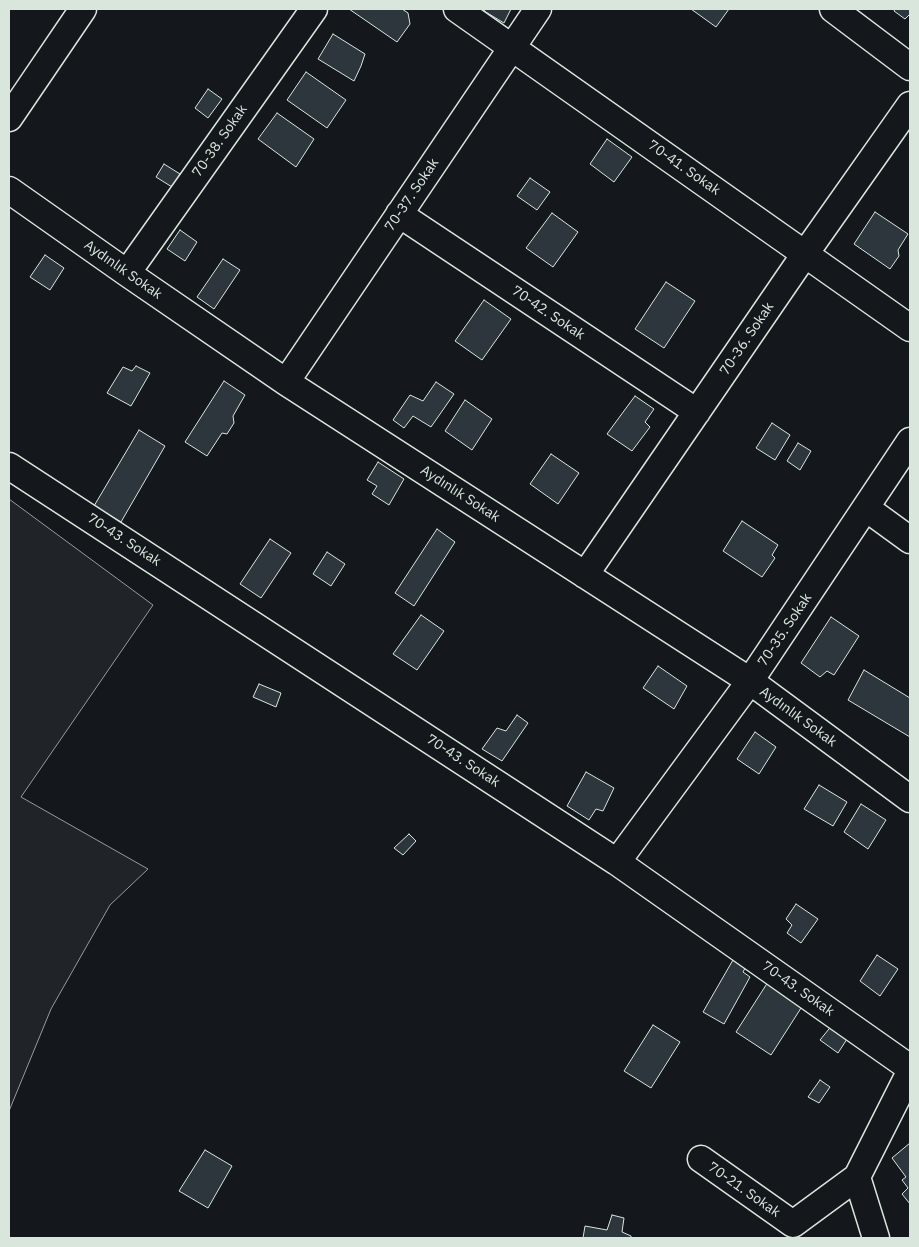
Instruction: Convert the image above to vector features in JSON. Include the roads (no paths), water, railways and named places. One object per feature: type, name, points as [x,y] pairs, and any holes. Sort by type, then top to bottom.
[{"type":"street","points":[[9,118],[83,9]]},
{"type":"street","name":"70-38. Sokak","points":[[127,273],[314,9]]},
{"type":"street","name":"70-41. Sokak","points":[[457,9],[910,328]]},
{"type":"street","name":"70-37. Sokak","points":[[286,382],[538,9]]},
{"type":"street","points":[[833,9],[910,67]]},
{"type":"street","name":"70-36. Sokak","points":[[585,574],[805,254],[910,106]]},
{"type":"street","name":"Aydınlık Sokak","points":[[9,190],[286,382],[750,681],[910,799]]},
{"type":"street","name":"70-42. Sokak","points":[[399,214],[697,412]]},
{"type":"street","name":"70-35. Sokak","points":[[617,862],[750,681],[910,441]]},
{"type":"street","name":"70-43. Sokak","points":[[9,466],[617,862],[910,1068]]},
{"type":"street","points":[[866,508],[910,540]]},
{"type":"street","points":[[876,1238],[857,1177],[910,1072]]},
{"type":"street","name":"70-21. Sokak","points":[[701,1159],[794,1224],[857,1177]]}]
